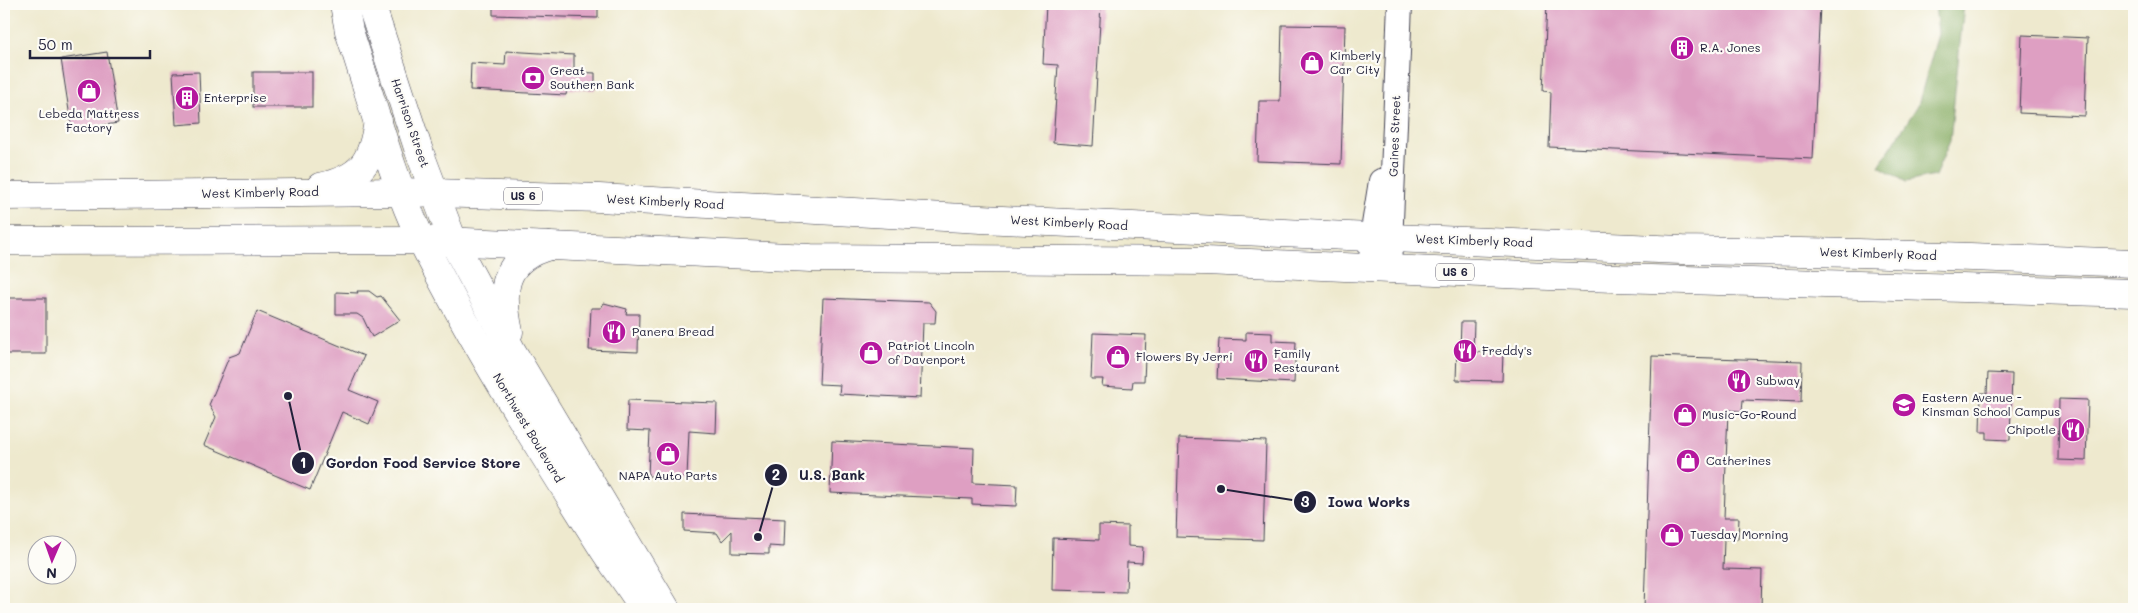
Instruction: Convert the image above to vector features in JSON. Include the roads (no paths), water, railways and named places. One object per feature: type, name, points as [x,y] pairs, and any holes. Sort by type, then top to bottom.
[{"type":"main road","points":[[344,4],[349,30],[378,120],[402,192],[422,240]]},
{"type":"main road","name":"Harrison Street","points":[[371,4],[416,142],[453,241]]},
{"type":"main road","points":[[292,193],[331,185],[348,178],[360,169],[368,160],[375,144],[378,120]]},
{"type":"main road","name":"West Kimberly Road","points":[[4,196],[402,192],[598,198],[964,219],[1682,250],[1859,253],[2134,263]]},
{"type":"main road","name":"US 6","points":[[4,241],[422,240],[811,258],[1206,260],[1549,276],[2134,293]]},
{"type":"main road","name":"Northwest Boulevard","points":[[422,240],[487,360],[608,557],[628,583],[644,609]]},
{"type":"main road","name":"Northwest Boulevard","points":[[453,241],[513,353],[666,609]]},
{"type":"main road","points":[[513,353],[504,307],[505,283],[512,269],[528,253],[551,245]]},
{"type":"street","name":"Gaines Street","points":[[1380,268],[1381,237],[1396,119],[1400,4]]},
{"type":"place","name":"R.A. Jones","points":[[1682,48]]},
{"type":"place","name":"Kimberly Car City","points":[[1312,63]]},
{"type":"place","name":"Great Southern Bank","points":[[533,78]]},
{"type":"place","name":"Lebeda Mattress Factory","points":[[89,91]]},
{"type":"place","name":"Enterprise","points":[[187,98]]},
{"type":"place","name":"Panera Bread","points":[[614,332]]},
{"type":"place","name":"Freddy's","points":[[1465,351]]},
{"type":"place","name":"Patriot Lincoln of Davenport","points":[[871,353]]},
{"type":"place","name":"Flowers By Jerri","points":[[1118,357]]},
{"type":"place","name":"Family Restaurant","points":[[1256,361]]},
{"type":"place","name":"Subway","points":[[1739,381]]},
{"type":"place","name":"Gordon Food Service Store","points":[[288,396]]},
{"type":"place","name":"Eastern Avenue - Kinsman School Campus","points":[[1904,405]]},
{"type":"place","name":"Music-Go-Round","points":[[1685,415]]},
{"type":"place","name":"Chipotle","points":[[2073,430]]},
{"type":"place","name":"NAPA Auto Parts","points":[[668,454]]},
{"type":"place","name":"Catherines","points":[[1688,461]]},
{"type":"place","name":"Iowa Works","points":[[1221,489]]},
{"type":"place","name":"Tuesday Morning","points":[[1672,535]]},
{"type":"place","name":"U.S. Bank","points":[[758,537]]}]
